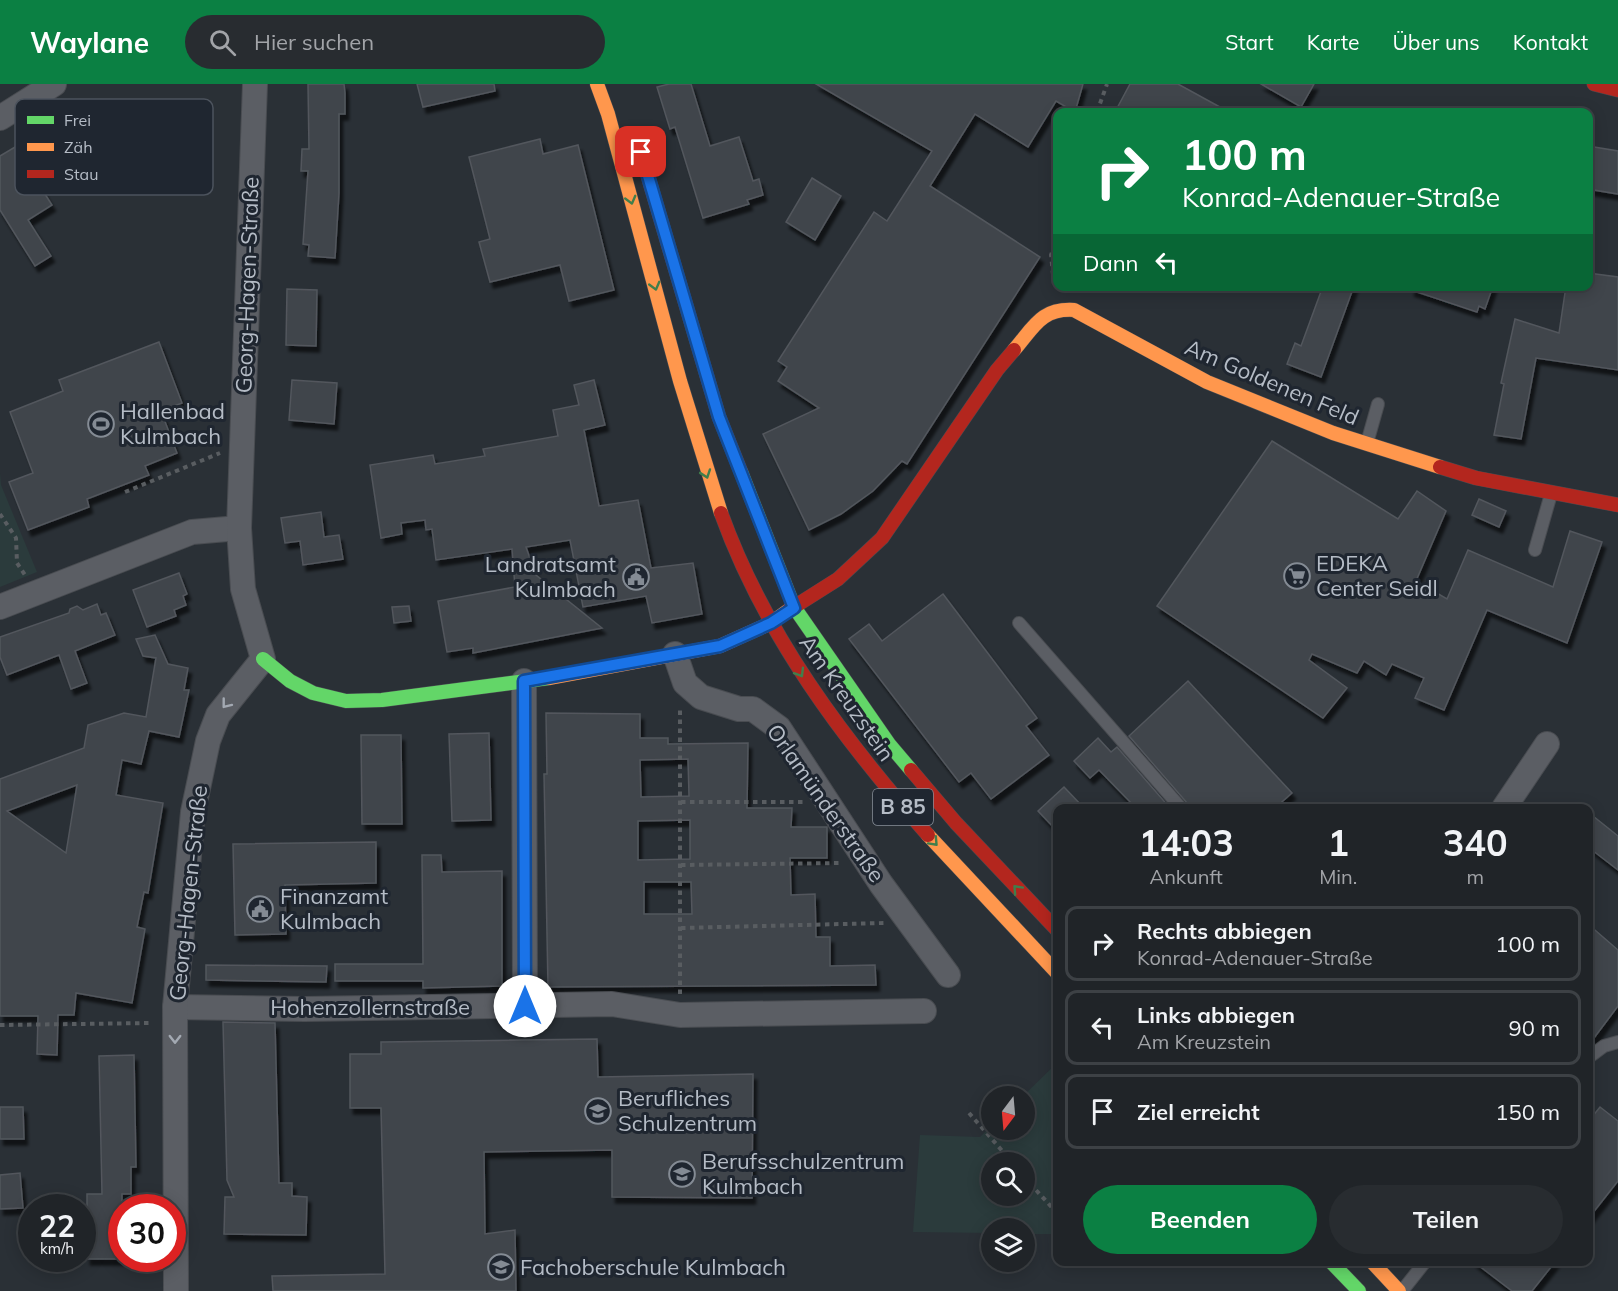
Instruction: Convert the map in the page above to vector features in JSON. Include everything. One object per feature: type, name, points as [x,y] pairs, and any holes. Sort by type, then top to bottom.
[{"type":"main road","name":"Am Kreuzstein","points":[[597,84],[608,114],[703,467],[738,555],[771,623],[809,687],[865,763],[923,831],[1053,969]]},
{"type":"main road","points":[[1594,84],[1618,90]]},
{"type":"main road","name":"Am Kreuzstein","points":[[641,154],[719,417],[794,608],[890,744],[956,823],[1053,926]]},
{"type":"main road","points":[[263,659],[290,681],[314,693],[346,701],[382,700],[678,661],[720,646],[771,623],[838,579],[882,538],[997,370],[1042,318],[1056,309]]},
{"type":"main road","name":"Am Goldenen Feld","points":[[1056,309],[1074,310],[1207,382],[1366,443],[1476,478],[1618,505]]},
{"type":"main road","points":[[1335,1266],[1359,1291]]},
{"type":"main road","points":[[1376,1266],[1401,1291]]},
{"type":"street","points":[[30,99],[54,84]]},
{"type":"street","name":"Georg-Hagen-Straße","points":[[177,1291],[175,1015],[192,812],[208,741],[218,715],[263,659],[243,589],[239,528],[240,445],[255,84]]},
{"type":"street","points":[[0,118],[15,109]]},
{"type":"street","points":[[0,607],[192,532],[239,528]]},
{"type":"street","name":"Orlamünderstraße","points":[[678,661],[685,683],[701,697],[730,706],[753,709],[779,728],[867,863],[948,975]]},
{"type":"street","points":[[524,681],[525,1006]]},
{"type":"street","points":[[1507,804],[1547,744]]},
{"type":"street","name":"Hohenzollernstraße","points":[[175,1015],[305,1009],[612,1004],[680,1016],[924,1011]]},
{"type":"lane","points":[[1366,443],[1378,404]]},
{"type":"lane","points":[[1535,550],[1551,492]]},
{"type":"lane","points":[[1018,622],[1177,804]]},
{"type":"lane","points":[[1593,1054],[1604,1046],[1618,1042]]},
{"type":"lane","points":[[1401,1291],[1422,1266]]},
{"type":"path","points":[[1098,108],[1107,84]]},
{"type":"path","points":[[1053,249],[1051,255],[1053,277]]},
{"type":"path","points":[[1054,291],[1056,309]]},
{"type":"path","points":[[125,492],[240,445]]},
{"type":"path","points":[[0,514],[16,538],[17,564],[35,594]]},
{"type":"path","points":[[678,661],[681,802],[680,1016]]},
{"type":"path","points":[[681,802],[826,802]]},
{"type":"path","points":[[681,865],[867,863]]},
{"type":"path","points":[[681,928],[909,922]]},
{"type":"path","points":[[0,1025],[175,1015]]},
{"type":"path","points":[[969,1113],[1003,1152]]},
{"type":"path","points":[[1035,1189],[1053,1209]]},
{"type":"shaded area","points":[[0,473],[1,485],[37,572],[0,587]]},
{"type":"shaded area","points":[[1053,1067],[1053,1234],[1035,1234],[1035,1218],[981,1218],[981,1233],[913,1232],[920,1135],[980,1137],[981,1140],[1035,1140],[1033,1086]]},
{"type":"building","points":[[308,84],[344,84],[345,114],[339,114],[339,193],[335,258],[308,256],[309,245],[303,244],[308,171],[301,171],[302,149],[309,149]]},
{"type":"building","points":[[417,84],[494,84],[495,91],[423,107]]},
{"type":"building","points":[[669,84],[691,84],[710,146],[739,137],[753,181],[759,179],[763,195],[747,200],[749,204],[703,218],[675,127],[670,129],[657,87]]},
{"type":"building","points":[[816,84],[1083,84],[1076,108],[1068,108],[1056,101],[1028,147],[975,114],[930,186],[1040,257],[907,464],[902,461],[873,491],[841,514],[809,530],[763,434],[819,408],[778,381],[787,367],[778,361],[874,212],[887,221],[932,151]]},
{"type":"building","points":[[1130,84],[1178,84],[1222,108],[1117,108]]},
{"type":"building","points":[[1261,84],[1314,84],[1301,107]]},
{"type":"building","points":[[540,139],[543,154],[578,145],[614,290],[569,301],[560,265],[490,282],[479,242],[490,239],[469,157]]},
{"type":"building","points":[[15,147],[15,195],[46,195],[52,205],[28,220],[51,256],[35,266],[0,210],[0,156]]},
{"type":"building","points":[[1593,147],[1618,151],[1618,194],[1593,190]]},
{"type":"building","points":[[812,178],[841,196],[815,240],[786,222]]},
{"type":"building","points":[[1593,274],[1618,277],[1618,370],[1536,358],[1521,439],[1494,435],[1504,384],[1501,383],[1515,319],[1559,333],[1565,291],[1593,291]]},
{"type":"building","points":[[287,289],[317,290],[316,346],[286,345]]},
{"type":"building","points":[[1321,291],[1352,291],[1321,377],[1287,364],[1295,343],[1301,346]]},
{"type":"building","points":[[1414,291],[1491,291],[1485,309],[1479,306],[1477,312]]},
{"type":"building","name":"Hallenbad Kulmbach","points":[[159,342],[182,403],[161,411],[177,453],[145,466],[149,475],[87,499],[89,507],[28,530],[9,482],[33,473],[10,412],[63,391],[59,380]]},
{"type":"building","points":[[292,380],[337,383],[334,424],[289,420]]},
{"type":"building","points":[[594,380],[605,425],[584,430],[599,506],[638,500],[651,568],[693,563],[702,614],[652,623],[646,596],[583,607],[570,540],[526,547],[536,575],[602,628],[473,653],[473,648],[447,652],[438,601],[515,587],[512,549],[436,560],[432,529],[426,530],[425,520],[401,523],[402,534],[381,538],[370,465],[433,455],[435,464],[485,456],[483,449],[558,436],[553,410],[579,405],[574,385]]},
{"type":"building","name":"EDEKA Center Seidl","points":[[1272,441],[1398,519],[1417,491],[1446,511],[1416,581],[1447,599],[1468,550],[1553,587],[1570,531],[1602,542],[1567,643],[1487,610],[1444,710],[1415,698],[1424,678],[1392,664],[1386,675],[1364,661],[1357,673],[1312,654],[1309,660],[1347,688],[1323,718],[1157,606]]},
{"type":"building","points":[[1479,499],[1506,511],[1499,527],[1472,515]]},
{"type":"building","points":[[321,512],[324,537],[339,535],[343,559],[303,565],[300,541],[285,543],[281,518]]},
{"type":"building","points":[[179,573],[187,594],[183,596],[186,605],[174,610],[176,616],[147,627],[133,590]]},
{"type":"building","points":[[943,594],[1037,718],[1026,726],[1049,755],[991,799],[971,773],[959,782],[849,639],[869,624],[882,641]]},
{"type":"building","points":[[97,604],[101,615],[106,613],[115,635],[75,651],[87,683],[71,689],[59,655],[7,675],[0,657],[0,637],[69,613],[70,609],[77,606],[83,610]]},
{"type":"building","points":[[409,606],[411,621],[394,623],[392,607]]},
{"type":"building","points":[[155,635],[168,664],[188,668],[184,690],[189,690],[179,737],[149,731],[141,764],[122,760],[116,795],[163,803],[148,893],[144,892],[137,927],[145,929],[132,1003],[76,993],[74,1015],[58,1015],[57,1055],[37,1054],[38,1016],[0,1016],[0,779],[84,748],[88,725],[124,713],[146,717],[156,658],[143,656],[136,639]],"holes":[[[77,785],[66,853],[7,811]]]},
{"type":"building","points":[[1188,681],[1292,793],[1280,804],[1187,804],[1129,736]]},
{"type":"building","points":[[546,713],[640,714],[640,738],[668,738],[668,744],[748,743],[747,808],[792,808],[791,827],[827,827],[827,858],[790,858],[791,895],[815,894],[816,937],[830,937],[830,966],[875,965],[876,985],[548,987],[544,774],[547,774]],"holes":[[[688,759],[689,796],[641,797],[640,760]],[[690,820],[690,859],[638,860],[638,821]],[[644,882],[691,882],[692,914],[644,914]]]},
{"type":"building","points":[[489,733],[491,820],[452,821],[449,734]]},
{"type":"building","points":[[361,735],[401,735],[402,824],[362,824]]},
{"type":"building","points":[[1098,738],[1111,752],[1117,747],[1167,804],[1132,804],[1099,770],[1090,778],[1074,761]]},
{"type":"building","points":[[1064,787],[1080,804],[1053,804],[1053,827],[1038,811]]},
{"type":"building","points":[[1593,816],[1618,836],[1618,870],[1593,851]]},
{"type":"building","name":"Finanzamt Kulmbach","points":[[376,842],[376,883],[285,885],[286,934],[235,935],[233,844]]},
{"type":"building","points":[[422,855],[441,855],[442,872],[502,871],[502,986],[423,988],[423,981],[335,981],[335,964],[423,964]]},
{"type":"building","points":[[1593,928],[1618,950],[1618,1006],[1593,1039]]},
{"type":"building","points":[[206,965],[327,966],[326,982],[206,980]]},
{"type":"building","points":[[223,1022],[275,1023],[279,1183],[292,1183],[292,1196],[307,1197],[306,1235],[224,1234],[225,1197],[234,1197],[227,1180]]},
{"type":"building","name":"Berufsschulzentrum Kulmbach","points":[[597,1039],[598,1077],[753,1074],[752,1198],[612,1197],[612,1150],[484,1152],[485,1234],[515,1230],[516,1291],[273,1291],[272,1276],[385,1274],[381,1108],[350,1108],[350,1054],[381,1054],[381,1042]]},
{"type":"building","points":[[134,1055],[136,1167],[131,1167],[131,1194],[108,1194],[108,1259],[96,1259],[96,1194],[102,1194],[99,1056]]},
{"type":"building","points":[[0,1107],[23,1107],[24,1139],[0,1139]]},
{"type":"building","points":[[1600,1107],[1618,1121],[1618,1181],[1593,1213],[1593,1116]]},
{"type":"building","points":[[20,1173],[22,1194],[18,1194],[18,1208],[0,1209],[0,1175]]},
{"type":"building","points":[[1479,1266],[1552,1266],[1532,1291],[1512,1291]]},
{"type":"traffic: fast","points":[[741,472],[794,607],[889,744],[911,770]]},
{"type":"traffic: fast","points":[[263,659],[290,681],[313,693],[346,701],[382,700],[549,678]]},
{"type":"traffic: fast","points":[[1335,1266],[1359,1291]]},
{"type":"traffic: slow","points":[[597,84],[608,114],[680,381],[721,513]]},
{"type":"traffic: slow","points":[[1014,350],[1033,327],[1046,316],[1063,310],[1074,310],[1207,382],[1333,433],[1440,467]]},
{"type":"traffic: slow","points":[[549,678],[720,646],[771,623],[789,610]]},
{"type":"traffic: slow","points":[[928,835],[1053,969]]},
{"type":"traffic: slow","points":[[1376,1266],[1399,1291]]},
{"type":"traffic: jam","points":[[1594,84],[1618,90]]},
{"type":"traffic: jam","points":[[647,173],[719,417],[741,472]]},
{"type":"traffic: jam","points":[[789,610],[838,579],[882,538],[997,370],[1014,350]]},
{"type":"traffic: jam","points":[[1440,467],[1476,478],[1618,505]]},
{"type":"traffic: jam","points":[[721,513],[760,601],[809,684],[866,761],[928,835]]},
{"type":"traffic: jam","points":[[911,770],[956,823],[1053,926]]},
{"type":"place","name":"Hallenbad Kulmbach","points":[[101,424]]},
{"type":"place","name":"EDEKA Center Seidl","points":[[1297,576]]},
{"type":"place","name":"Landratsamt Kulmbach","points":[[636,577]]},
{"type":"place","name":"Finanzamt Kulmbach","points":[[260,909]]},
{"type":"place","name":"Berufliches Schulzentrum","points":[[598,1111]]},
{"type":"place","name":"Berufsschulzentrum Kulmbach","points":[[682,1174]]},
{"type":"place","name":"Fachoberschule Kulmbach","points":[[501,1267]]},
{"type":"route","points":[[525,1006],[524,681],[557,677],[720,646],[771,623],[794,608],[719,417],[641,152]]}]
